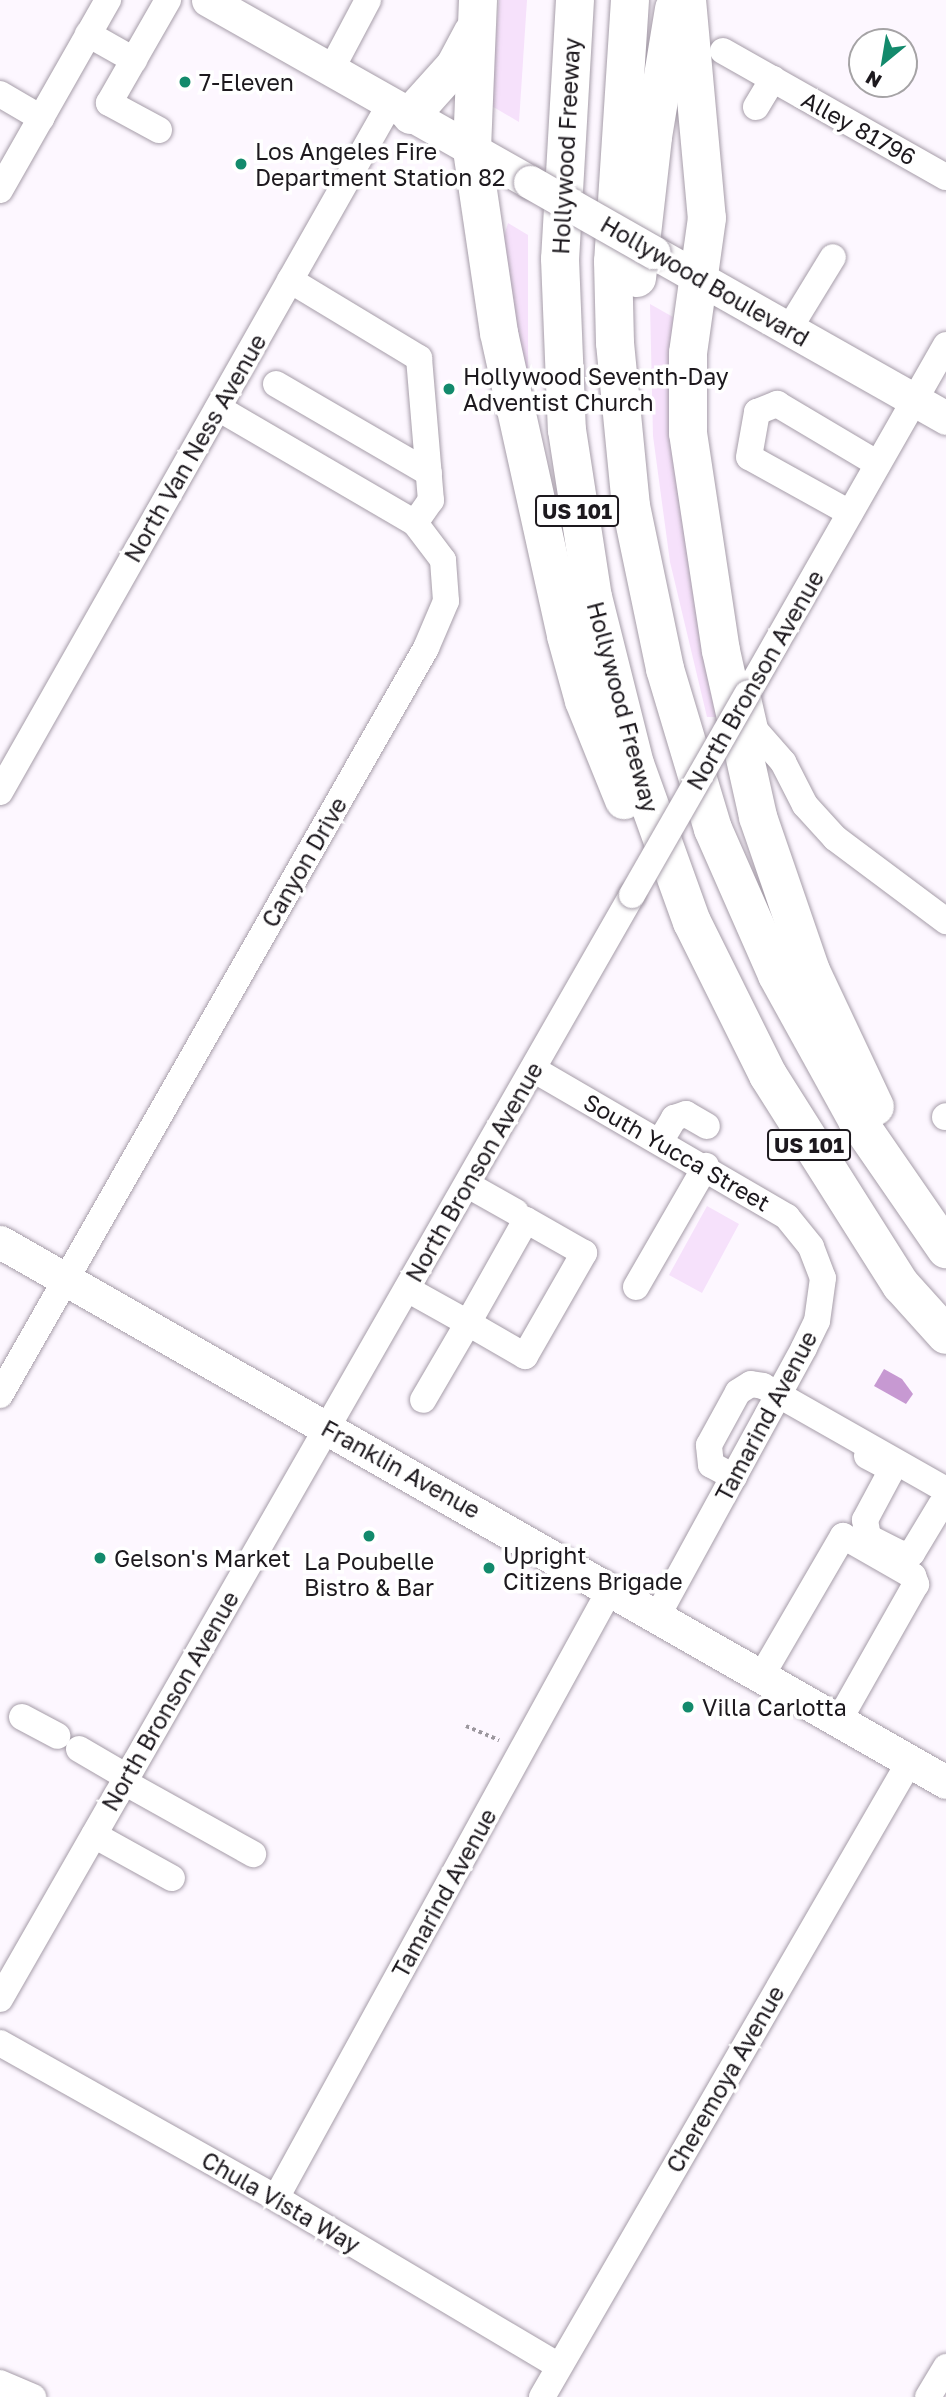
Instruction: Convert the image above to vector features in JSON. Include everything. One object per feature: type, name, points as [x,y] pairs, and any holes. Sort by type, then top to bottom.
[{"type":"highway","name":"Hollywood Freeway","points":[[575,0],[560,259],[564,394],[577,514],[612,682],[662,847],[728,999],[811,1148],[901,1284],[946,1335]]},
{"type":"highway","name":"US 101","points":[[629,0],[614,261],[621,423],[646,586],[665,669],[713,829],[777,975],[857,1120],[946,1249]]},
{"type":"highway","points":[[621,423],[651,150],[676,0]]},
{"type":"highway","points":[[687,0],[707,218],[701,279],[688,353],[688,433],[721,651],[752,792],[811,971],[866,1085],[902,1188]]},
{"type":"highway","points":[[476,15],[472,150],[510,392],[551,576],[584,701],[623,798],[728,999]]},
{"type":"highway","points":[[401,110],[455,66],[476,15]]},
{"type":"highway","points":[[901,1284],[946,1349]]},
{"type":"main road","name":"Hollywood Boulevard","points":[[208,0],[946,418]]},
{"type":"main road","name":"Franklin Avenue","points":[[0,1242],[611,1588],[946,1782]]},
{"type":"street","points":[[0,190],[108,0]]},
{"type":"street","points":[[159,130],[109,103],[168,0]]},
{"type":"street","points":[[331,70],[368,0]]},
{"type":"street","points":[[88,34],[134,60]]},
{"type":"street","name":"Alley 81796","points":[[723,51],[946,177]]},
{"type":"street","points":[[756,107],[773,79]]},
{"type":"street","points":[[0,94],[41,118]]},
{"type":"street","name":"North Van Ness Avenue","points":[[0,792],[290,280],[401,110]]},
{"type":"street","points":[[789,329],[833,257]]},
{"type":"street","points":[[290,280],[419,358],[431,500],[415,523]]},
{"type":"street","name":"North Bronson Avenue","points":[[0,1999],[468,1185],[946,345]]},
{"type":"street","points":[[276,384],[429,472]]},
{"type":"street","points":[[850,513],[749,457],[757,412],[777,404],[878,464]]},
{"type":"street","name":"Canyon Drive","points":[[0,1395],[440,622],[446,601],[443,560],[415,523],[218,408]]},
{"type":"street","points":[[747,694],[755,730],[783,762],[805,805],[835,838],[946,921]]},
{"type":"street","name":"South Yucca Street","points":[[533,1069],[706,1166],[788,1217],[811,1247]]},
{"type":"street","points":[[661,1140],[674,1118],[686,1114],[707,1126]]},
{"type":"street","points":[[636,1286],[706,1166]]},
{"type":"street","points":[[468,1185],[516,1212]]},
{"type":"street","points":[[407,1289],[468,1323],[525,1356],[584,1253],[526,1220],[468,1323],[423,1400]]},
{"type":"street","name":"Tamarind Avenue","points":[[658,1615],[817,1321],[823,1278],[811,1247]]},
{"type":"street","points":[[734,1477],[711,1465],[709,1445],[744,1386],[763,1386],[776,1400],[886,1466],[889,1475],[866,1520],[869,1536],[901,1554],[912,1553],[943,1497],[776,1400]]},
{"type":"street","points":[[762,1675],[843,1536],[913,1576],[916,1584],[839,1720]]},
{"type":"street","name":"Tamarind Avenue","points":[[276,2198],[611,1588]]},
{"type":"street","points":[[22,1717],[253,1854]]},
{"type":"street","name":"Cheremoya Avenue","points":[[542,2397],[910,1761]]},
{"type":"street","points":[[94,1835],[172,1878]]},
{"type":"street","name":"Chula Vista Way","points":[[0,2043],[276,2198],[559,2366]]},
{"type":"street","points":[[928,2397],[946,2367]]},
{"type":"street","points":[[0,2383],[33,2397]]},
{"type":"path","points":[[466,1726],[499,1740]]},
{"type":"shaded area","points":[[499,0],[527,0],[519,122],[490,105]]},
{"type":"shaded area","points":[[508,223],[528,235],[528,368],[519,367],[503,239]]},
{"type":"shaded area","points":[[650,304],[673,317],[670,374],[721,717],[707,717],[670,562],[653,436]]},
{"type":"shaded area","points":[[707,1206],[739,1224],[702,1293],[669,1275]]},
{"type":"shaded area","points":[[884,1369],[902,1379],[913,1394],[906,1404],[874,1386]]},
{"type":"place","name":"7-Eleven","points":[[185,82]]},
{"type":"place","name":"Los Angeles Fire Department Station 82","points":[[241,164]]},
{"type":"place","name":"Hollywood Seventh-Day Adventist Church","points":[[449,389]]},
{"type":"place","name":"La Poubelle Bistro & Bar","points":[[369,1536]]},
{"type":"place","name":"Gelson's Market","points":[[100,1558]]},
{"type":"place","name":"Upright Citizens Brigade","points":[[489,1568]]},
{"type":"place","name":"Villa Carlotta","points":[[688,1707]]}]
